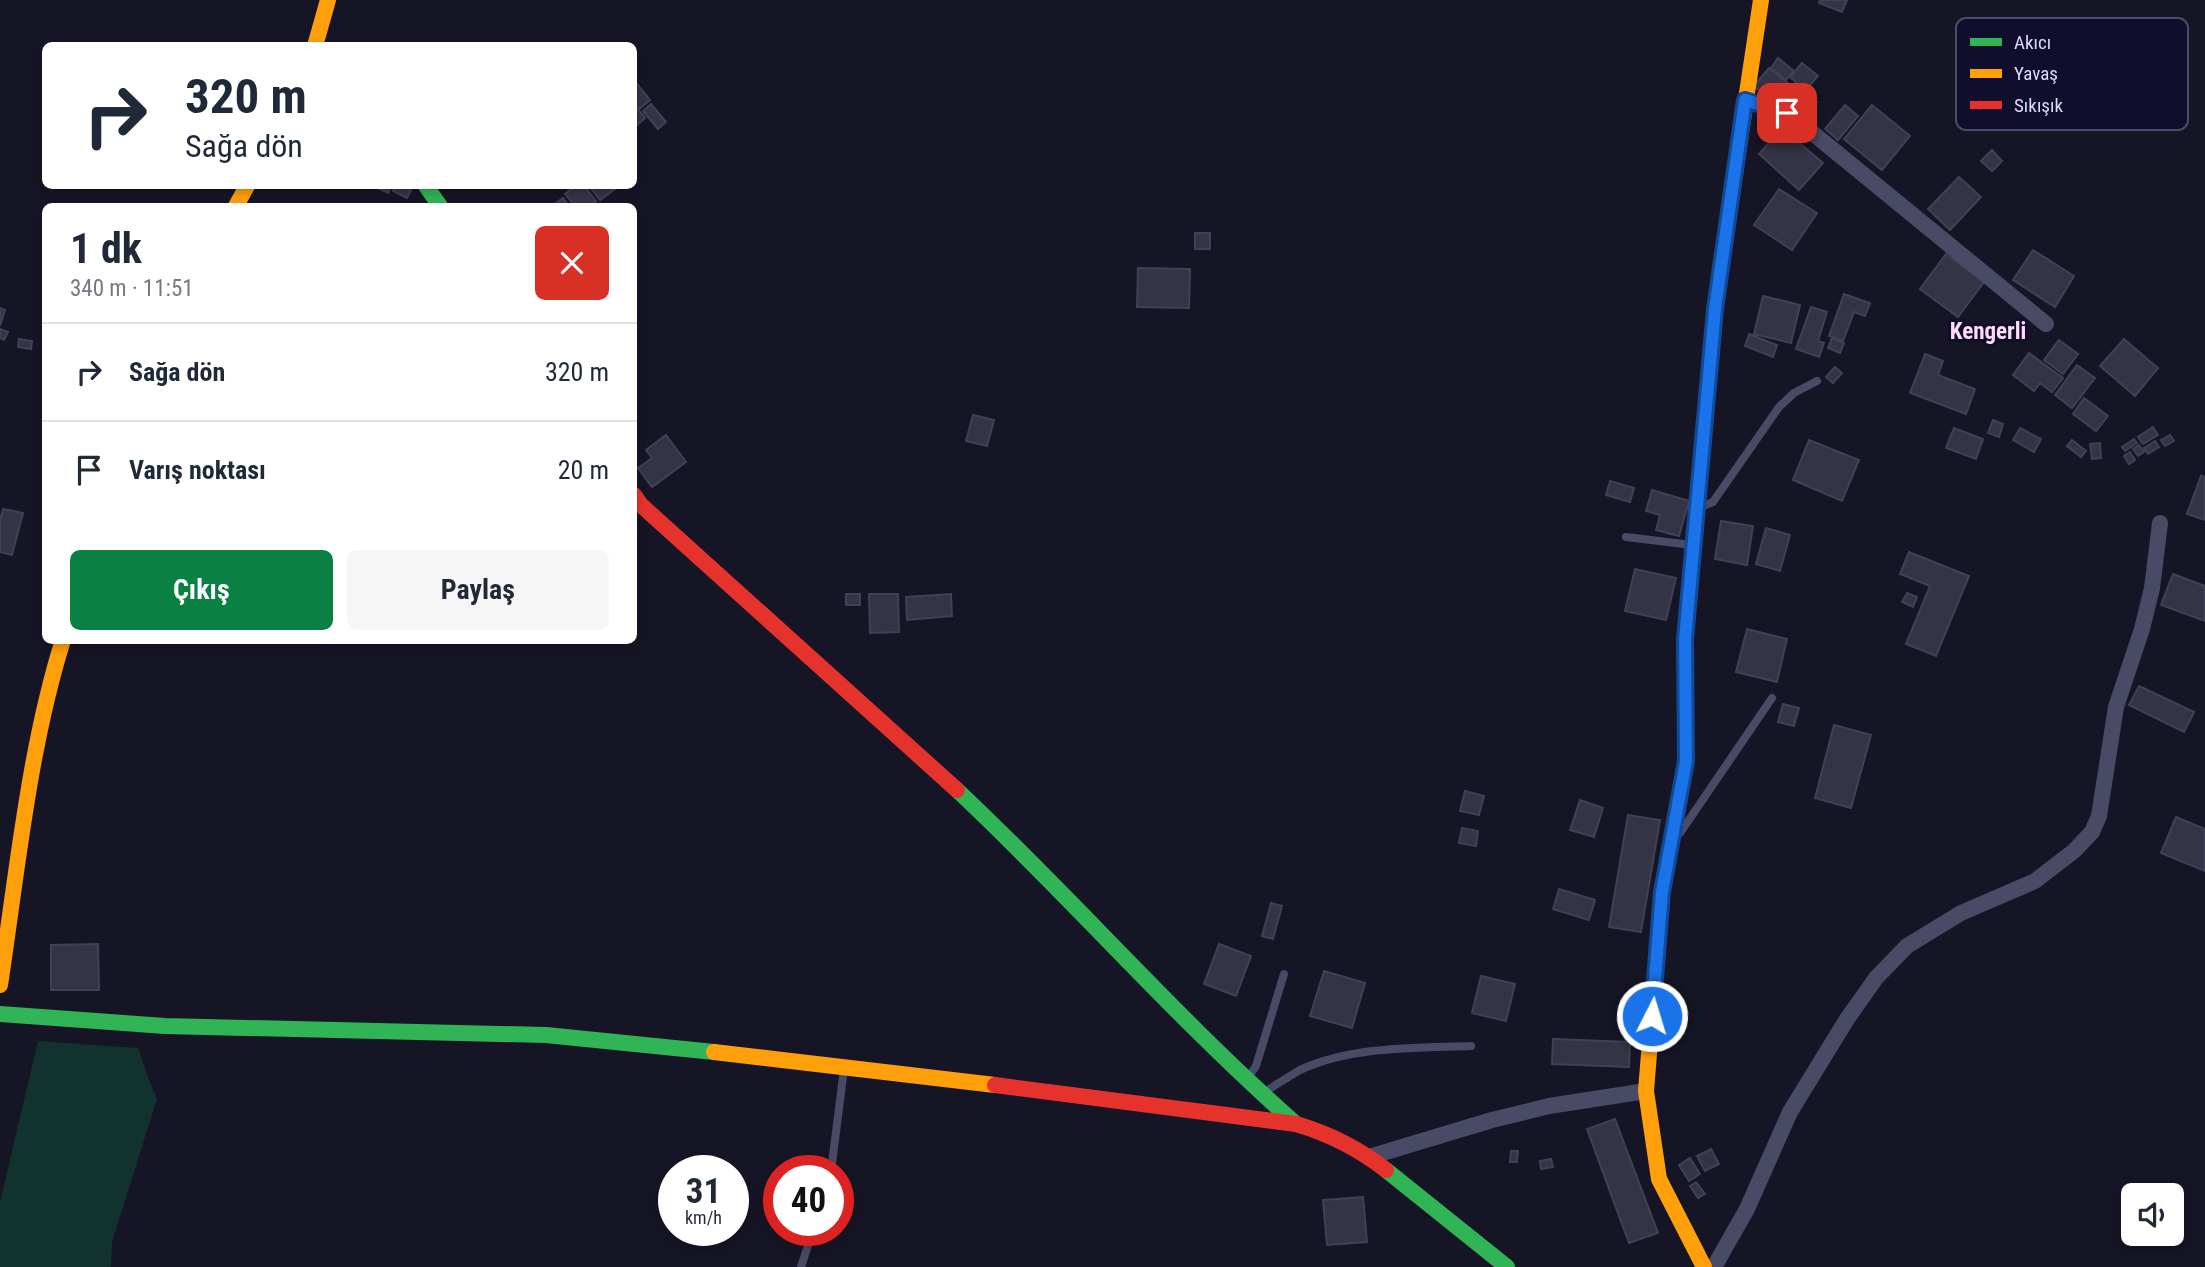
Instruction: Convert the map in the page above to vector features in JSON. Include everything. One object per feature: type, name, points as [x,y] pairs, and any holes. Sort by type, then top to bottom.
[{"type":"street","points":[[319,42],[328,0]]},
{"type":"street","points":[[1704,1267],[1659,1179],[1646,1091],[1662,892],[1686,761],[1685,639],[1715,309],[1761,0]]},
{"type":"street","points":[[1745,100],[1787,113],[2046,324]]},
{"type":"street","points":[[637,499],[797,642],[1033,863],[1245,1081],[1296,1124]]},
{"type":"street","points":[[1714,1267],[1747,1209],[1790,1112],[1847,1019],[1876,978],[1907,946],[1961,913],[2035,881],[2074,851],[2092,832],[2099,816],[2116,707],[2142,629],[2152,588],[2160,523]]},
{"type":"street","points":[[0,985],[24,817],[50,681],[62,644]]},
{"type":"street","points":[[0,1014],[165,1026],[546,1035],[844,1066],[1296,1124],[1326,1133],[1368,1157],[1507,1267]]},
{"type":"street","points":[[1368,1157],[1549,1106],[1646,1091]]},
{"type":"lane","points":[[1696,508],[1707,507],[1713,502],[1779,407],[1794,393],[1817,381]]},
{"type":"lane","points":[[1626,537],[1693,545]]},
{"type":"lane","points":[[1671,847],[1772,698]]},
{"type":"lane","points":[[1245,1081],[1256,1066],[1284,974]]},
{"type":"lane","points":[[1261,1094],[1301,1070],[1339,1058],[1395,1048],[1471,1046]]},
{"type":"lane","points":[[833,1155],[844,1066]]},
{"type":"lane","points":[[801,1267],[808,1246]]},
{"type":"green space","points":[[38,1041],[138,1048],[157,1099],[112,1242],[111,1267],[0,1267],[0,1202]]},
{"type":"building","points":[[1820,0],[1847,0],[1842,12],[1819,3]]},
{"type":"building","points":[[1778,58],[1794,71],[1786,80],[1771,68]]},
{"type":"building","points":[[1802,63],[1818,76],[1806,90],[1790,77]]},
{"type":"building","points":[[1769,68],[1791,86],[1776,104],[1754,86]]},
{"type":"building","points":[[637,84],[650,100],[639,109],[637,106]]},
{"type":"building","points":[[1798,86],[1817,102],[1808,112],[1790,97]]},
{"type":"building","points":[[651,104],[666,122],[658,129],[643,111]]},
{"type":"building","points":[[1845,105],[1858,116],[1838,140],[1825,129]]},
{"type":"building","points":[[1872,105],[1910,136],[1882,170],[1844,139]]},
{"type":"building","points":[[637,108],[645,118],[637,125]]},
{"type":"building","points":[[1782,128],[1823,163],[1799,190],[1759,154]]},
{"type":"building","points":[[1992,150],[2002,161],[1992,171],[1981,161]]},
{"type":"building","points":[[1959,177],[1981,197],[1950,230],[1928,209]]},
{"type":"building","points":[[394,189],[412,189],[407,198],[393,191]]},
{"type":"building","points":[[571,189],[586,189],[596,201],[572,203],[565,194]]},
{"type":"building","points":[[592,189],[615,189],[600,200]]},
{"type":"building","points":[[1779,189],[1817,213],[1792,250],[1754,225]]},
{"type":"building","points":[[1195,233],[1210,233],[1210,249],[1195,249]]},
{"type":"building","points":[[2033,250],[2074,276],[2055,307],[2013,280]]},
{"type":"building","points":[[1946,254],[1984,282],[1958,317],[1920,289]]},
{"type":"building","points":[[1138,268],[1190,269],[1189,308],[1137,307]]},
{"type":"building","points":[[1844,294],[1870,303],[1865,316],[1854,312],[1843,341],[1829,336]]},
{"type":"building","points":[[1763,296],[1800,305],[1791,343],[1754,334]]},
{"type":"building","points":[[1811,307],[1827,312],[1818,341],[1824,343],[1819,357],[1796,349]]},
{"type":"building","points":[[0,308],[5,310],[0,326]]},
{"type":"building","points":[[0,329],[8,332],[4,340],[0,338]]},
{"type":"building","points":[[1749,334],[1777,345],[1773,357],[1745,346]]},
{"type":"building","points":[[1832,338],[1844,343],[1840,353],[1828,348]]},
{"type":"building","points":[[19,339],[32,341],[31,349],[18,347]]},
{"type":"building","points":[[2124,339],[2158,368],[2135,396],[2100,366]]},
{"type":"building","points":[[2059,340],[2078,354],[2063,374],[2044,360]]},
{"type":"building","points":[[2029,353],[2063,378],[2052,392],[2040,383],[2034,391],[2013,375]]},
{"type":"building","points":[[1925,354],[1943,361],[1938,375],[1975,389],[1966,414],[1910,393]]},
{"type":"building","points":[[2077,365],[2095,378],[2072,408],[2055,395]]},
{"type":"building","points":[[1835,367],[1842,373],[1833,383],[1826,377]]},
{"type":"building","points":[[2084,398],[2108,416],[2096,431],[2073,414]]},
{"type":"building","points":[[973,415],[994,420],[987,446],[966,441]]},
{"type":"building","points":[[1993,420],[2003,424],[1999,437],[1988,433]]},
{"type":"building","points":[[2153,427],[2158,435],[2143,444],[2138,437]]},
{"type":"building","points":[[1954,428],[1983,439],[1976,459],[1946,448]]},
{"type":"building","points":[[2020,428],[2041,439],[2034,452],[2013,440]]},
{"type":"building","points":[[666,435],[686,462],[652,487],[638,468],[652,458],[646,450]]},
{"type":"building","points":[[2170,435],[2174,441],[2165,446],[2161,440]]},
{"type":"building","points":[[2134,439],[2137,443],[2125,451],[2122,447]]},
{"type":"building","points":[[1809,440],[1859,460],[1842,501],[1793,480]]},
{"type":"building","points":[[2072,440],[2086,451],[2081,457],[2067,446]]},
{"type":"building","points":[[2155,441],[2159,447],[2148,454],[2144,448]]},
{"type":"building","points":[[2100,443],[2101,458],[2092,459],[2090,444]]},
{"type":"building","points":[[2139,445],[2144,452],[2138,456],[2133,449]]},
{"type":"building","points":[[2130,452],[2135,460],[2129,464],[2124,456]]},
{"type":"building","points":[[2201,476],[2205,477],[2205,520],[2187,514]]},
{"type":"building","points":[[1610,481],[1634,488],[1630,502],[1606,495]]},
{"type":"building","points":[[1652,490],[1689,501],[1679,536],[1656,530],[1660,515],[1646,511]]},
{"type":"building","points":[[3,509],[23,513],[12,555],[0,552],[0,520]]},
{"type":"building","points":[[1721,521],[1753,526],[1747,565],[1715,559]]},
{"type":"building","points":[[1766,528],[1790,535],[1780,571],[1756,564]]},
{"type":"building","points":[[1909,552],[1969,576],[1936,656],[1906,644],[1930,586],[1900,574]]},
{"type":"building","points":[[1635,569],[1676,578],[1666,620],[1625,611]]},
{"type":"building","points":[[2173,574],[2205,586],[2205,621],[2161,605]]},
{"type":"building","points":[[1907,593],[1917,597],[1913,607],[1902,602]]},
{"type":"building","points":[[846,594],[860,594],[860,605],[846,605]]},
{"type":"building","points":[[869,594],[898,594],[899,632],[870,633]]},
{"type":"building","points":[[951,594],[952,616],[907,620],[906,597]]},
{"type":"building","points":[[1747,629],[1787,639],[1777,682],[1736,672]]},
{"type":"building","points":[[2139,686],[2194,712],[2184,732],[2129,705]]},
{"type":"building","points":[[1783,704],[1799,708],[1794,726],[1778,722]]},
{"type":"building","points":[[1834,725],[1871,735],[1851,808],[1815,798]]},
{"type":"building","points":[[1465,791],[1484,796],[1479,815],[1460,811]]},
{"type":"building","points":[[1580,800],[1603,808],[1594,837],[1570,830]]},
{"type":"building","points":[[1628,815],[1660,820],[1641,932],[1609,927]]},
{"type":"building","points":[[2176,817],[2205,829],[2205,871],[2161,853]]},
{"type":"building","points":[[1462,828],[1478,831],[1476,846],[1459,843]]},
{"type":"building","points":[[1559,889],[1595,900],[1589,920],[1553,909]]},
{"type":"building","points":[[1271,903],[1282,906],[1273,939],[1262,936]]},
{"type":"building","points":[[98,944],[99,990],[51,990],[51,945]]},
{"type":"building","points":[[1219,944],[1251,956],[1236,996],[1204,984]]},
{"type":"building","points":[[1324,971],[1365,983],[1352,1028],[1310,1016]]},
{"type":"building","points":[[1481,976],[1515,984],[1506,1021],[1472,1013]]},
{"type":"building","points":[[1553,1039],[1630,1042],[1629,1067],[1552,1064]]},
{"type":"building","points":[[1615,1119],[1658,1233],[1629,1243],[1587,1129]]},
{"type":"building","points":[[1711,1149],[1719,1164],[1705,1171],[1697,1156]]},
{"type":"building","points":[[1511,1151],[1518,1151],[1517,1162],[1510,1162]]},
{"type":"building","points":[[1690,1158],[1700,1174],[1689,1181],[1679,1165]]},
{"type":"building","points":[[1551,1159],[1553,1167],[1541,1169],[1540,1161]]},
{"type":"building","points":[[1696,1182],[1705,1194],[1698,1198],[1690,1186]]},
{"type":"building","points":[[1363,1197],[1367,1242],[1327,1245],[1323,1200]]},
{"type":"traffic: fast","points":[[428,189],[438,203]]},
{"type":"traffic: fast","points":[[1685,768],[1685,639],[1715,309],[1724,246]]},
{"type":"traffic: fast","points":[[957,790],[1209,1043],[1296,1124]]},
{"type":"traffic: fast","points":[[0,1014],[165,1026],[546,1035],[714,1052]]},
{"type":"traffic: fast","points":[[1386,1170],[1507,1267]]},
{"type":"traffic: slow","points":[[316,42],[328,0]]},
{"type":"traffic: slow","points":[[1724,246],[1761,0]]},
{"type":"traffic: slow","points":[[238,203],[245,189]]},
{"type":"traffic: slow","points":[[0,985],[33,767],[51,681],[62,644]]},
{"type":"traffic: slow","points":[[1685,768],[1662,893],[1646,1091],[1659,1179],[1704,1267]]},
{"type":"traffic: slow","points":[[714,1052],[995,1085]]},
{"type":"traffic: jam","points":[[637,499],[957,790]]},
{"type":"traffic: jam","points":[[995,1085],[1296,1124],[1343,1142],[1386,1170]]},
{"type":"district","name":"Kengerli","points":[[1988,331]]},
{"type":"route","points":[[1652,1016],[1662,892],[1686,761],[1685,639],[1715,309],[1745,100],[1787,113]]}]
